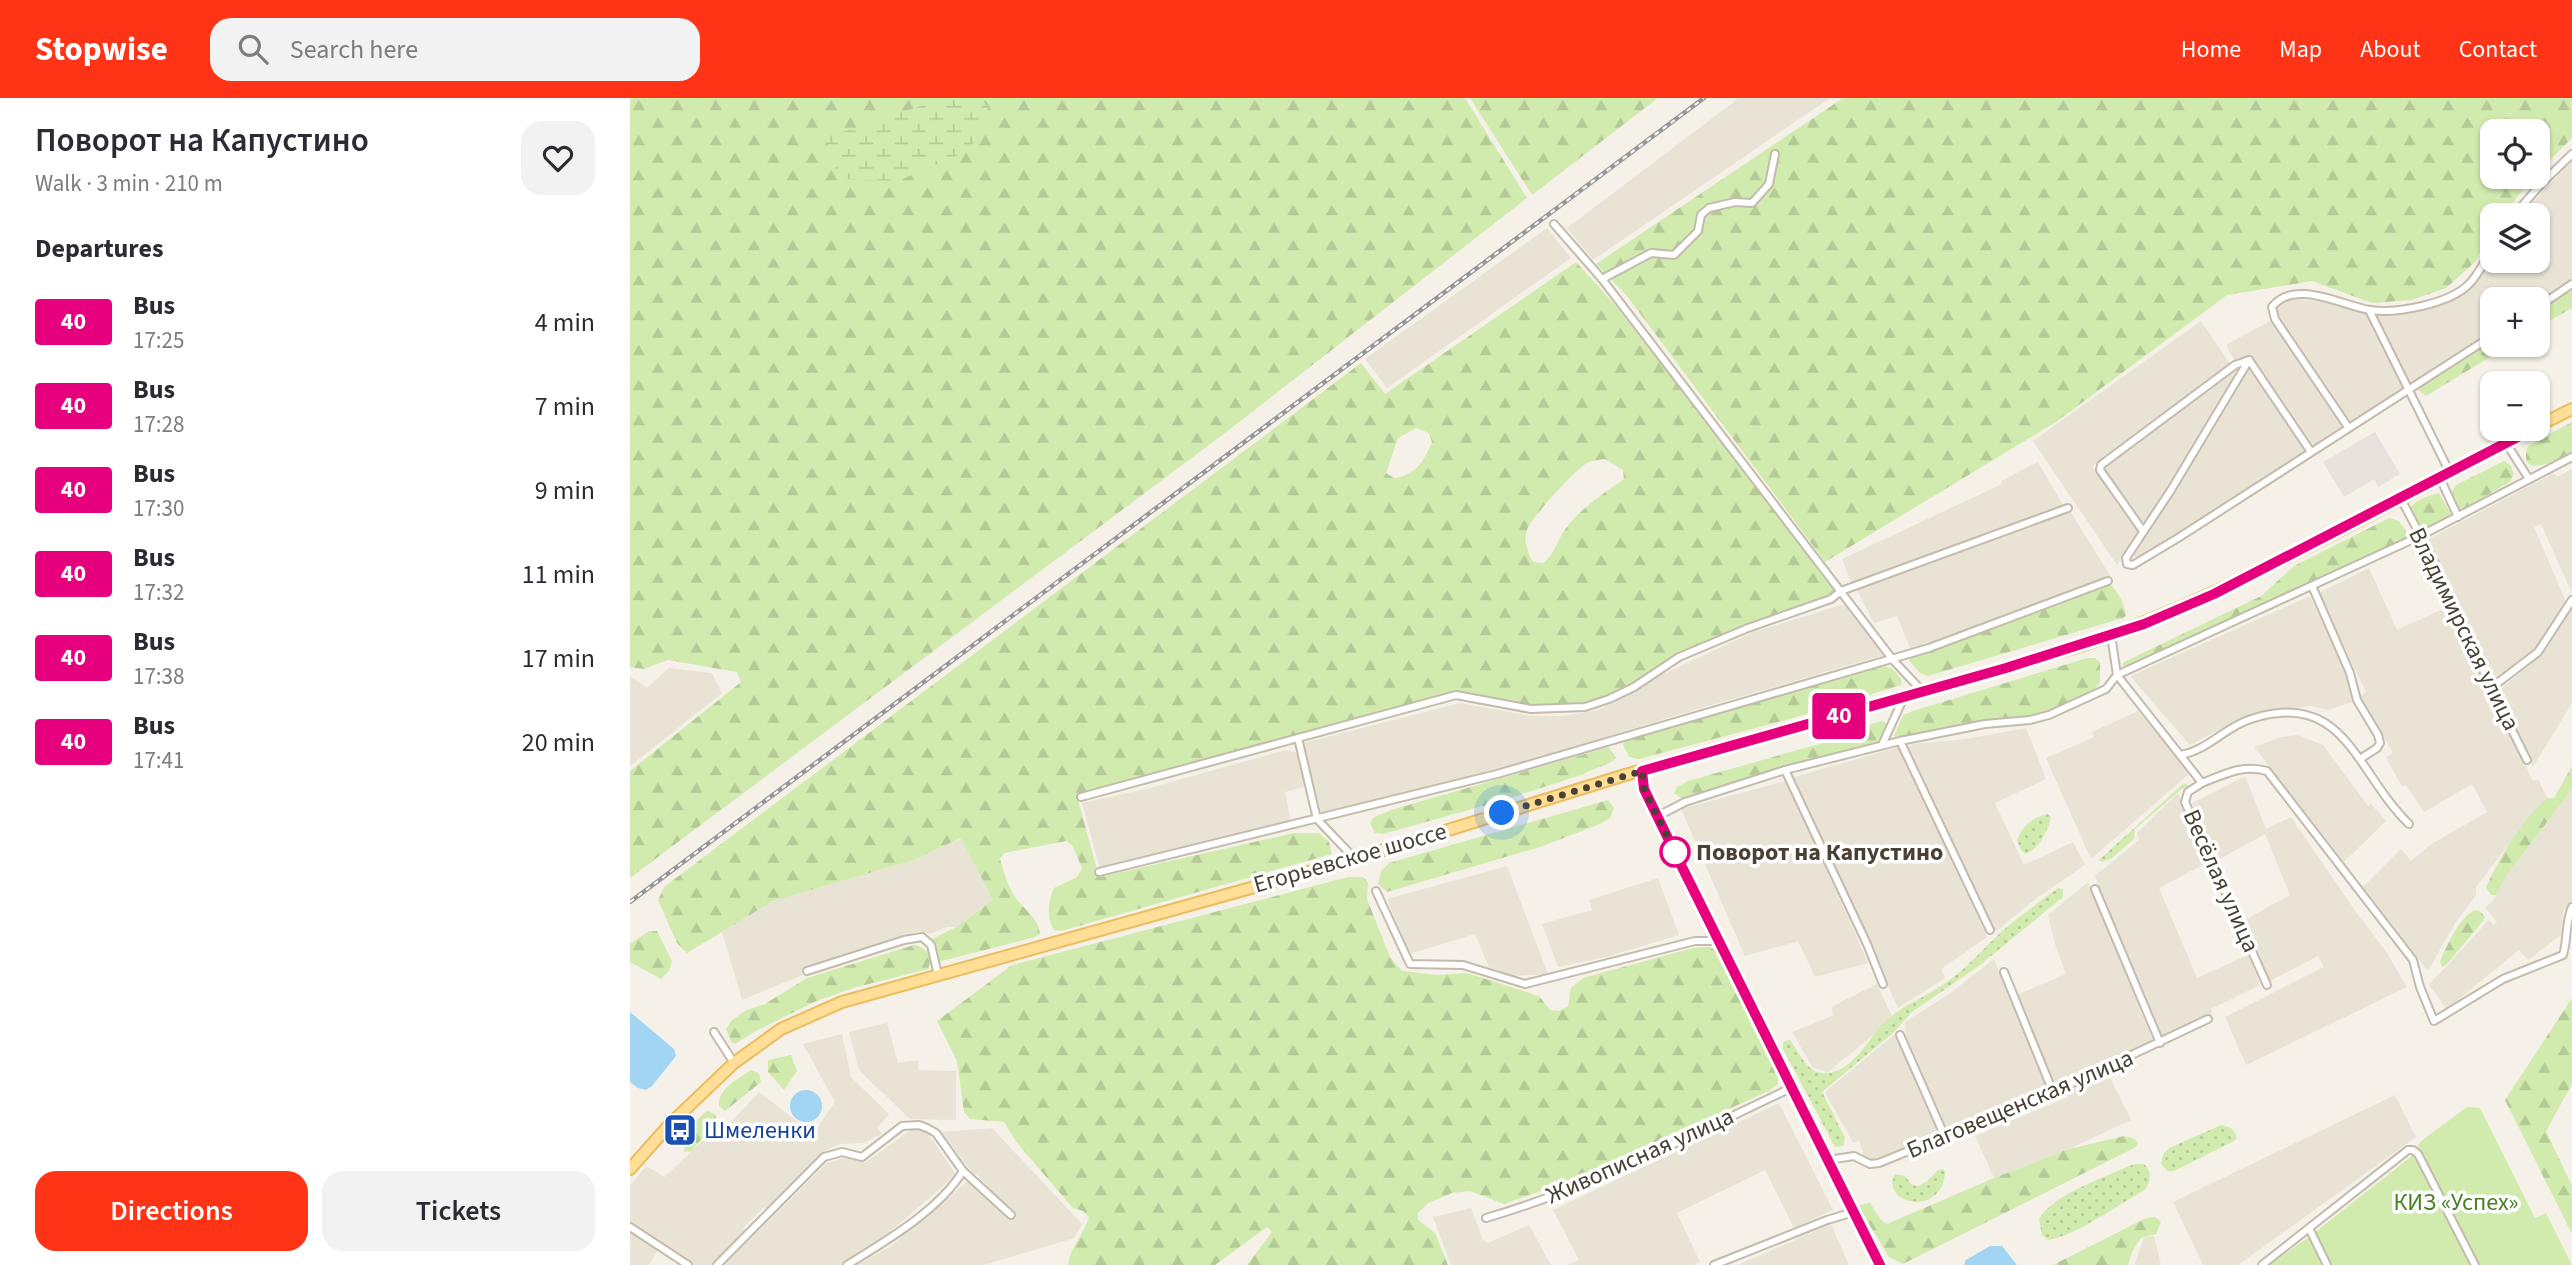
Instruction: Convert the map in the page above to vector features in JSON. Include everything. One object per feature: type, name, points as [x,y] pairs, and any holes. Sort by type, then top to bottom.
[{"type":"main road","name":"Егорьевское шоссе","points":[[2550,420],[2572,408]]},
{"type":"main road","name":"Егорьевское шоссе","points":[[630,1169],[670,1124],[734,1063],[781,1029],[842,1002],[1355,859],[1642,771],[1923,692],[2111,635],[2214,594],[2510,441]]},
{"type":"main road","points":[[1642,771],[1644,789],[1880,1265]]},
{"type":"street","points":[[1602,279],[1651,253],[1674,255],[1698,231],[1701,215],[1709,208],[1735,202],[1752,203],[1769,184],[1776,154]]},
{"type":"street","points":[[2524,203],[2572,154]]},
{"type":"street","points":[[1554,225],[1602,279],[1893,660],[1923,692]]},
{"type":"street","points":[[2348,427],[2275,320],[2272,307],[2287,296],[2304,294],[2332,298],[2369,310],[2388,311],[2418,307],[2455,294],[2468,285],[2480,267]]},
{"type":"street","points":[[2550,299],[2572,285]]},
{"type":"street","points":[[2369,310],[2409,389],[2445,476],[2458,517]]},
{"type":"street","points":[[2249,360],[2171,490],[2126,558],[2127,564],[2133,565],[2178,538],[2480,344]]},
{"type":"street","points":[[2249,360],[2311,452]]},
{"type":"street","points":[[2143,531],[2101,470],[2102,465],[2235,365],[2249,360]]},
{"type":"street","points":[[2506,443],[2529,479]]},
{"type":"street","points":[[1658,816],[1685,802],[1785,770],[1900,741],[1985,724],[2030,720],[2049,715],[2106,689],[2117,675],[2420,536],[2572,457]]},
{"type":"street","name":"Владимирская улица","points":[[2401,499],[2527,760]]},
{"type":"street","points":[[1081,797],[1456,695],[1531,709],[1558,710],[1609,699],[1634,687],[1679,657],[1748,628],[2068,508]]},
{"type":"street","points":[[1100,872],[1497,774],[1893,660],[2108,581]]},
{"type":"street","points":[[2312,586],[2350,673],[2357,700],[2378,735],[2380,743],[2377,748],[2360,759]]},
{"type":"street","points":[[2491,688],[2538,653],[2572,600]]},
{"type":"street","points":[[2111,635],[2117,675],[2202,783],[2238,769],[2253,767],[2267,771],[2413,960],[2420,987],[2434,1021],[2503,979],[2563,954],[2567,942],[2566,921],[2572,907]]},
{"type":"street","points":[[1882,745],[1905,697]]},
{"type":"street","points":[[2180,755],[2199,750],[2234,726],[2250,719],[2276,712],[2301,711],[2328,723],[2360,759],[2383,793],[2409,824]]},
{"type":"street","points":[[1298,738],[1317,819],[1355,859]]},
{"type":"street","points":[[1900,741],[1990,930]]},
{"type":"street","points":[[1785,770],[1867,944],[1883,984]]},
{"type":"street","name":"Весёлая улица","points":[[2202,783],[2188,792],[2185,802],[2267,985]]},
{"type":"street","points":[[2095,889],[2160,1043]]},
{"type":"street","points":[[1376,891],[1410,964],[1463,965],[1525,984],[1695,941],[1720,941]]},
{"type":"street","points":[[807,971],[904,940],[922,937],[931,945],[938,975]]},
{"type":"street","points":[[2004,972],[2053,1092]]},
{"type":"street","name":"Благовещенская улица","points":[[1828,1160],[1854,1156],[1870,1164],[1879,1163],[2053,1092],[2208,1019]]},
{"type":"street","points":[[714,1032],[734,1063]]},
{"type":"street","points":[[1900,1035],[1945,1137]]},
{"type":"street","name":"Живописная улица","points":[[1486,1217],[1533,1204],[1618,1170],[1791,1088]]},
{"type":"street","points":[[717,1265],[824,1157],[842,1152],[862,1157],[902,1126],[919,1125],[936,1133],[963,1171],[1011,1215]]},
{"type":"street","points":[[2262,1265],[2408,1150],[2413,1150],[2418,1154],[2476,1265]]},
{"type":"street","points":[[847,1265],[888,1241],[913,1222],[958,1180],[963,1171]]},
{"type":"street","points":[[1714,1265],[1854,1212]]},
{"type":"street","points":[[630,1227],[688,1265]]},
{"type":"street","points":[[2309,1228],[2327,1265]]},
{"type":"shaded area","points":[[1739,98],[1830,98],[1593,260],[1567,228]]},
{"type":"shaded area","points":[[2572,161],[2572,279],[2550,293],[2550,287],[2480,287],[2480,338],[2409,384],[2376,316],[2420,311],[2469,288],[2481,273],[2550,273],[2550,203],[2532,203],[2545,189],[2550,189],[2550,184]]},
{"type":"shaded area","points":[[1547,228],[1571,258],[1387,388],[1365,359]]},
{"type":"shaded area","points":[[2286,300],[2337,304],[2365,313],[2404,388],[2350,421],[2275,309]]},
{"type":"shaded area","points":[[2272,320],[2343,425],[2316,444],[2309,443],[2249,356],[2234,360],[2226,345]]},
{"type":"shaded area","points":[[2201,321],[2230,364],[2092,466],[2137,527],[2138,532],[2117,565],[2033,441]]},
{"type":"shaded area","points":[[2250,367],[2306,450],[2138,558],[2133,556],[2133,552],[2194,460]]},
{"type":"shaded area","points":[[2233,370],[2237,374],[2147,521],[2140,521],[2103,469],[2104,466]]},
{"type":"shaded area","points":[[2375,432],[2400,474],[2378,487],[2374,479],[2344,497],[2323,462]]},
{"type":"shaded area","points":[[2038,462],[2063,505],[1852,584],[1842,559],[2002,484],[2001,481]]},
{"type":"shaded area","points":[[2572,469],[2572,589],[2571,591],[2541,524],[2534,527],[2566,602],[2537,647],[2492,685],[2425,541],[2554,473],[2557,477]]},
{"type":"shaded area","points":[[2070,511],[2111,577],[1911,650],[1897,616],[1874,623],[1856,588]]},
{"type":"shaded area","points":[[2369,568],[2397,630],[2447,607],[2533,781],[2538,779],[2547,798],[2476,887],[2476,895],[2456,922],[2428,971],[2363,887],[2401,849],[2411,861],[2433,843],[2487,812],[2472,784],[2424,812],[2406,785],[2402,787],[2386,757],[2393,753],[2360,696],[2366,692],[2318,593]]},
{"type":"shaded area","points":[[2310,596],[2347,675],[2352,702],[2328,710],[2311,706],[2252,713],[2190,745],[2130,676]]},
{"type":"shaded area","points":[[1845,606],[1884,655],[1510,767],[1321,812],[1303,743],[1460,703],[1530,716],[1563,716],[1599,710],[1659,676],[1751,633]]},
{"type":"shaded area","points":[[2572,609],[2572,703],[2533,767],[2497,692],[2542,654]]},
{"type":"shaded area","points":[[669,668],[712,673],[722,693],[630,766],[630,676],[647,688]]},
{"type":"shaded area","points":[[2138,711],[2190,773],[2091,859],[2046,758],[2094,737],[2092,732]]},
{"type":"shaded area","points":[[2026,728],[2046,779],[1995,803],[2024,865],[2073,842],[2085,865],[2038,897],[1995,932],[1908,749],[1912,744],[1965,739]]},
{"type":"shaded area","points":[[2297,735],[2323,745],[2368,806],[2371,804],[2386,821],[2344,862],[2254,747],[2281,737]]},
{"type":"shaded area","points":[[1899,747],[1987,937],[1941,969],[1945,978],[1898,1008],[1794,777]]},
{"type":"shaded area","points":[[1285,750],[1295,752],[1308,786],[1285,792],[1291,823],[1100,869],[1082,803],[1146,789]]},
{"type":"shaded area","points":[[2245,776],[2266,829],[2291,817],[2385,950],[2407,987],[2246,1065],[2225,1017],[2324,967],[2318,956],[2270,981],[2243,921],[2290,895],[2265,834],[2216,861],[2192,803]]},
{"type":"shaded area","points":[[1786,781],[1868,963],[1815,977],[1798,941],[1745,956],[1681,809]]},
{"type":"shaded area","points":[[2572,789],[2572,900],[2563,912],[2561,935],[2528,960],[2519,950],[2447,1009],[2429,985],[2489,920],[2494,925],[2497,922],[2485,908]]},
{"type":"shaded area","points":[[2178,793],[2208,862],[2159,888],[2197,978],[2248,955],[2260,985],[2161,1037],[2095,876],[2139,840],[2137,833]]},
{"type":"shaded area","points":[[962,838],[993,900],[956,927],[947,927],[930,934],[918,931],[802,969],[803,975],[742,1000],[722,932],[773,901],[914,860]]},
{"type":"shaded area","points":[[1507,866],[1548,974],[1513,976],[1489,967],[1475,934],[1409,954],[1387,899]]},
{"type":"shaded area","points":[[1658,878],[1679,935],[1606,957],[1558,967],[1542,924],[1592,910],[1589,900]]},
{"type":"shaded area","points":[[2088,882],[2153,1041],[2055,1086],[2017,995],[2066,974],[2048,915]]},
{"type":"shaded area","points":[[1994,959],[2048,1089],[1946,1131],[1906,1039],[1905,1022],[1949,994]]},
{"type":"shaded area","points":[[1877,984],[1893,1019],[1828,1072],[1813,1068],[1792,1032],[1834,1015],[1831,1007]]},
{"type":"shaded area","points":[[887,1023],[898,1063],[918,1060],[919,1070],[956,1071],[956,1120],[910,1119],[859,1070],[849,1032]]},
{"type":"shaded area","points":[[842,1034],[851,1077],[889,1114],[877,1128],[882,1134],[863,1143],[840,1144],[830,1148],[768,1209],[764,1207],[712,1265],[692,1265],[630,1222],[630,1185],[646,1166],[665,1177],[709,1134],[716,1138],[759,1092],[808,1130],[817,1128],[835,1102],[803,1044]]},
{"type":"shaded area","points":[[1895,1034],[1939,1134],[1873,1161],[1865,1159],[1859,1141],[1853,1143],[1825,1092]]},
{"type":"shaded area","points":[[2107,1072],[2131,1120],[2069,1149],[1994,1178],[1975,1136],[2068,1097],[2066,1091]]},
{"type":"shaded area","points":[[2395,1095],[2416,1137],[2238,1265],[2203,1265],[2173,1202]]},
{"type":"shaded area","points":[[1779,1103],[1833,1210],[1794,1228],[1765,1170],[1677,1213],[1700,1262],[1694,1265],[1568,1265],[1579,1260],[1553,1210]]},
{"type":"shaded area","points":[[992,1128],[1082,1224],[1074,1238],[984,1265],[857,1265],[891,1246],[970,1179],[1012,1221],[1017,1217],[973,1174],[942,1132]]},
{"type":"shaded area","points":[[912,1129],[928,1133],[956,1175],[878,1242],[842,1265],[724,1265],[827,1163],[845,1158],[866,1162]]},
{"type":"shaded area","points":[[1471,1208],[1483,1240],[1488,1243],[1529,1225],[1551,1265],[1451,1265],[1433,1217]]},
{"type":"shaded area","points":[[1831,1224],[1849,1265],[1737,1265],[1768,1252]]},
{"type":"shaded area","points":[[630,1230],[658,1249],[649,1265],[630,1265]]},
{"type":"shaded area","points":[[2154,1236],[2161,1265],[2134,1265],[2144,1238]]},
{"type":"green space","points":[[630,98],[1465,98],[1527,198],[1229,430],[630,878],[630,771],[741,682],[737,672],[668,660],[644,669],[630,667]]},
{"type":"green space","points":[[955,98],[981,98],[988,108],[979,138],[961,154],[898,181],[839,179],[825,138],[924,105]]},
{"type":"green space","points":[[1470,98],[1658,98],[1532,195]]},
{"type":"green space","points":[[1843,98],[2572,98],[2572,138],[2550,160],[2550,119],[2480,119],[2480,189],[2524,189],[2512,203],[2480,203],[2480,252],[2475,262],[2446,288],[2412,300],[2372,303],[2312,281],[2227,295],[2056,422],[1825,562],[1627,296],[1596,264]]},
{"type":"green space","points":[[1576,262],[1615,305],[1835,587],[1833,593],[1678,655],[1634,685],[1582,705],[1531,707],[1456,692],[1077,796],[1099,877],[1294,833],[1319,833],[1329,842],[1332,854],[1061,931],[1054,930],[1051,925],[1049,904],[1054,888],[1077,877],[1082,868],[1072,845],[1066,841],[1004,853],[1000,859],[1009,886],[1018,901],[1035,919],[1040,934],[938,962],[932,939],[956,927],[993,900],[961,838],[914,860],[773,901],[687,953],[677,943],[658,900],[664,887],[1361,363],[1385,394]],"holes":[[[1416,428],[1429,433],[1432,442],[1426,455],[1413,471],[1394,478],[1386,473],[1398,438]],[[1605,459],[1623,470],[1624,479],[1577,516],[1564,531],[1547,560],[1543,563],[1533,562],[1526,542],[1530,524],[1555,493],[1583,466],[1591,461]]]},
{"type":"green space","points":[[2572,288],[2572,308],[2550,321],[2550,302]]},
{"type":"green space","points":[[2480,347],[2480,357],[2490,357],[2426,396],[2416,388]]},
{"type":"green space","points":[[2572,422],[2572,454],[2540,465],[2528,463],[2528,446],[2537,441],[2550,441],[2550,434]]},
{"type":"green space","points":[[2504,461],[2511,466],[2514,474],[2510,482],[2461,510],[2458,508],[2452,491],[2456,485]]},
{"type":"green space","points":[[2439,493],[2450,512],[2450,518],[2427,529],[2419,529],[2408,511],[2417,501]]},
{"type":"green space","points":[[2389,518],[2399,521],[2408,534],[2405,541],[2131,668],[2122,665],[2261,596],[2294,566]]},
{"type":"green space","points":[[2110,584],[2123,603],[2126,616],[2123,618],[1928,676],[1920,673],[1909,660],[1913,656]]},
{"type":"green space","points":[[2087,658],[2095,658],[2100,662],[2100,682],[2095,689],[2056,708],[2031,717],[1987,720],[1904,738],[1894,736],[1903,715]]},
{"type":"green space","points":[[1881,666],[1893,670],[1902,681],[1901,685],[1793,718],[1639,759],[1629,757],[1623,745],[1626,740]]},
{"type":"green space","points":[[1883,721],[1887,724],[1882,738],[1876,744],[1778,768],[1682,799],[1674,793],[1677,787],[1688,781],[1848,737],[1869,725]]},
{"type":"green space","points":[[1609,747],[1616,758],[1609,763],[1501,801],[1383,834],[1375,833],[1370,823],[1374,817],[1391,810]]},
{"type":"green space","points":[[2572,766],[2572,789],[2507,875],[2496,895],[2491,895],[2486,887],[2505,851],[2538,807],[2547,798],[2554,798]]},
{"type":"green space","points":[[2184,783],[2188,785],[2186,788],[2135,829],[2134,839],[2112,858],[2102,862],[2099,860]]},
{"type":"green space","points":[[1608,800],[1614,808],[1610,818],[1540,847],[1387,892],[1378,884],[1381,871],[1389,863]]},
{"type":"green space","points":[[2047,814],[2051,817],[2042,839],[2035,848],[2025,854],[2017,840],[2019,835],[2028,823]]},
{"type":"green space","points":[[1348,877],[1363,877],[1368,882],[1367,899],[1390,957],[1402,971],[1437,975],[1467,973],[1539,996],[1550,1010],[1559,1011],[1568,1006],[1571,988],[1583,978],[1693,948],[1710,947],[1721,954],[1779,1074],[1778,1084],[1769,1091],[1563,1183],[1504,1204],[1470,1191],[1452,1193],[1428,1203],[1418,1213],[1418,1220],[1435,1233],[1448,1265],[1247,1265],[1272,1232],[1267,1227],[1215,1265],[1068,1265],[1071,1252],[1089,1217],[1083,1211],[1073,1208],[1017,1143],[1004,1122],[970,1119],[964,1112],[957,1061],[937,1021],[1012,965]]},
{"type":"green space","points":[[2058,888],[2063,889],[2063,897],[1980,965],[1912,1012],[1893,1033],[1822,1092],[1845,1138],[1843,1146],[1835,1147],[1782,1047],[1784,1041],[1790,1040],[1803,1060],[1817,1072],[1841,1069],[1857,1056],[1889,1018],[1953,978],[2007,927]]},
{"type":"green space","points":[[2475,910],[2485,917],[2483,921],[2443,967],[2440,961],[2454,932],[2463,919]]},
{"type":"green space","points":[[649,931],[657,931],[672,961],[669,971],[661,979],[630,962],[630,944]]},
{"type":"green space","points":[[914,945],[928,953],[928,969],[853,988],[814,1002],[735,1044],[731,1042],[726,1029],[731,1021],[746,1010],[765,1004],[807,978]]},
{"type":"green space","points":[[2572,998],[2572,1084],[2546,1131],[2572,1186],[2572,1234],[2505,1100]]},
{"type":"green space","points":[[791,1055],[797,1071],[784,1090],[768,1072],[768,1060]]},
{"type":"green space","points":[[751,1070],[759,1073],[761,1082],[725,1111],[719,1106],[725,1089]]},
{"type":"green space","name":"КИЗ «Успех»","points":[[2467,1107],[2480,1108],[2535,1218],[2546,1213],[2572,1265],[2269,1265],[2413,1155],[2421,1141]]},
{"type":"green space","points":[[707,1111],[715,1114],[717,1122],[691,1151],[684,1152],[691,1129]]},
{"type":"green space","points":[[2221,1125],[2234,1132],[2237,1138],[2234,1141],[2174,1171],[2167,1171],[2161,1163],[2169,1148]]},
{"type":"green space","points":[[2124,1136],[2135,1139],[2138,1143],[2136,1147],[1903,1264],[1889,1257],[1861,1211],[1860,1205],[1870,1203],[1881,1220],[1887,1224],[2069,1149]]},
{"type":"green space","points":[[2134,1164],[2144,1164],[2148,1170],[2150,1179],[2146,1189],[2066,1235],[2049,1240],[2042,1235],[2039,1219],[2056,1202]]},
{"type":"green space","points":[[1943,1169],[1945,1172],[1941,1187],[1934,1196],[1924,1201],[1903,1199],[1892,1184],[1895,1174],[1905,1176],[1912,1185],[1918,1186]]},
{"type":"green space","points":[[2155,1217],[2161,1222],[2156,1234],[2141,1238],[2128,1265],[2053,1265],[2146,1218]]},
{"type":"water","points":[[630,1012],[674,1049],[676,1056],[646,1090],[630,1082]]},
{"type":"water","points":[[806,1090],[818,1094],[822,1106],[818,1118],[806,1122],[794,1118],[790,1106],[794,1094]]},
{"type":"water","points":[[1990,1246],[2002,1246],[2017,1265],[1964,1265],[1966,1260]]},
{"type":"railway","points":[[630,902],[1704,98]]},
{"type":"bus line","name":"40","points":[[1880,1265],[1644,789],[1642,771],[2006,668],[2144,624],[2214,594],[2510,441]]},
{"type":"place","name":"Поворот на Капустино","points":[[1675,852]]},
{"type":"place","name":"Шмеленки","points":[[680,1130]]},
{"type":"route","points":[[1502,813],[1642,771],[1644,789],[1675,852]]}]
